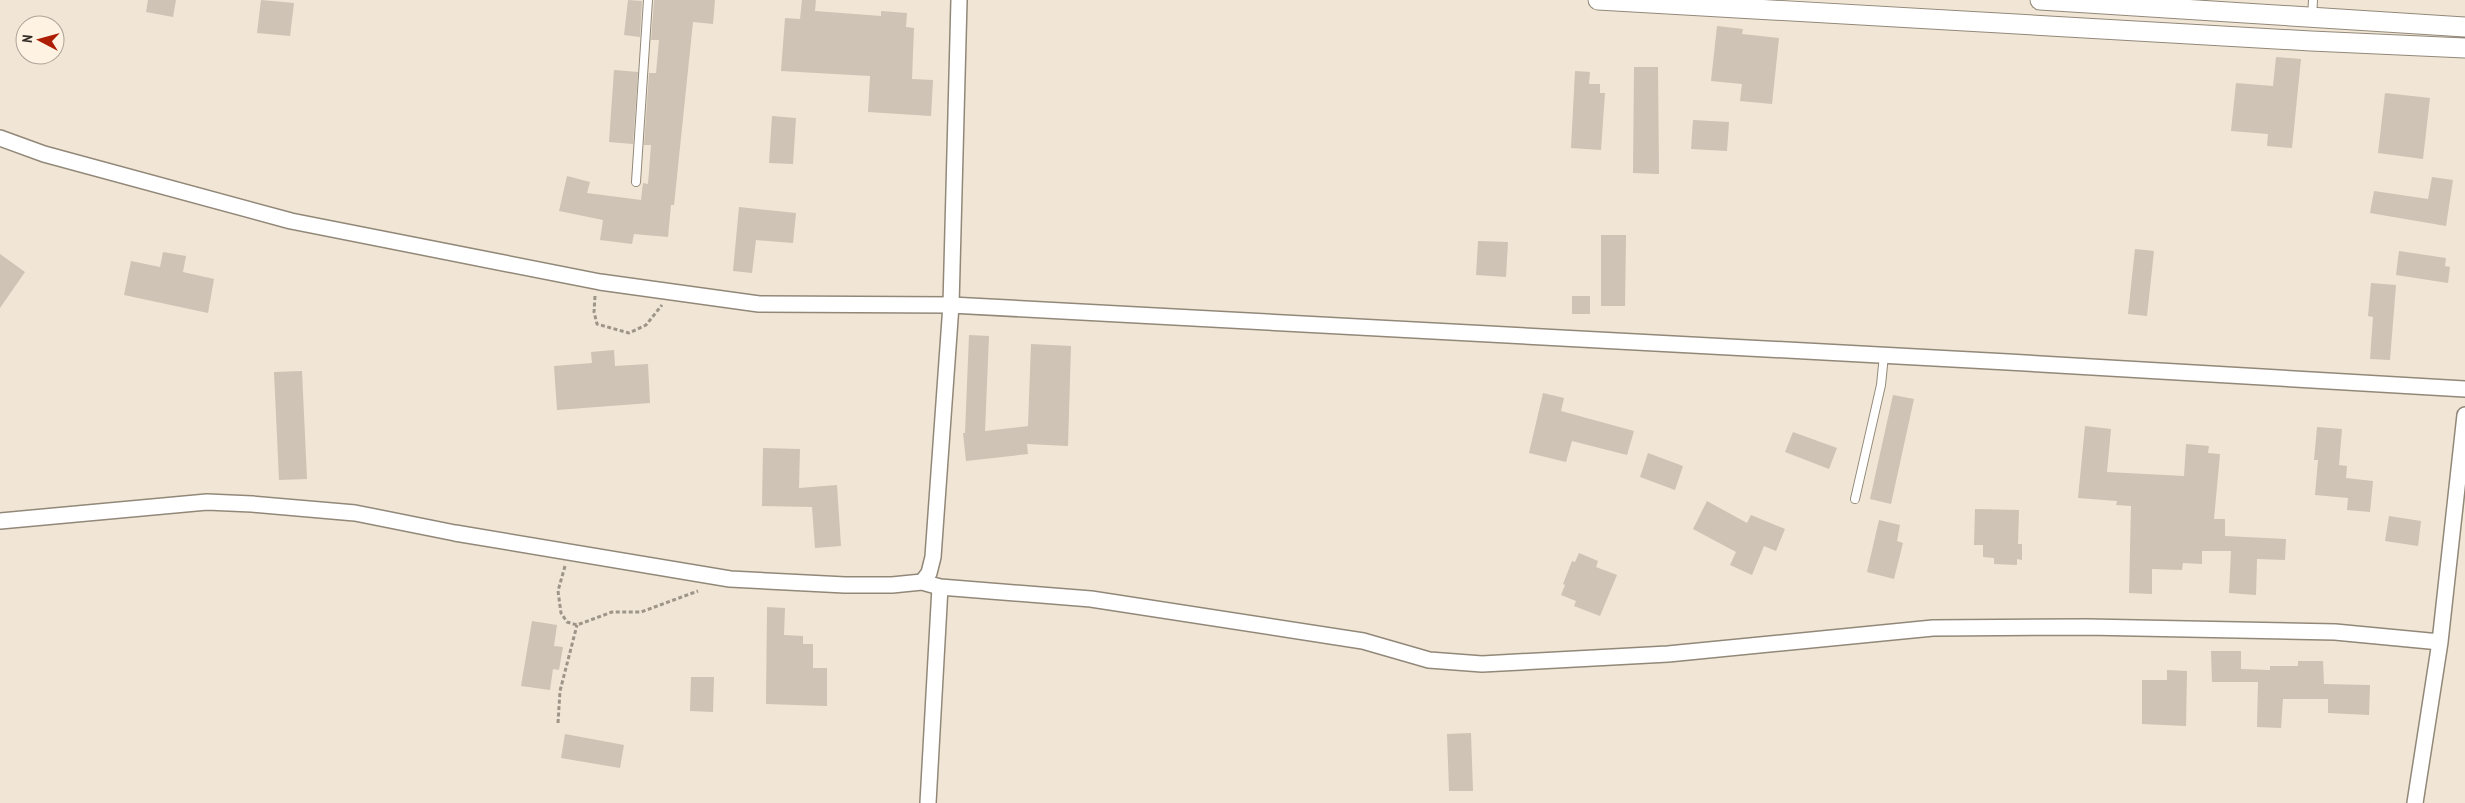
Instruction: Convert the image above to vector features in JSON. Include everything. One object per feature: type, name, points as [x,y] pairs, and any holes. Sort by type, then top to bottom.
[{"type":"street","points":[[922,582],[929,573],[933,557],[951,305],[960,0]]},
{"type":"street","points":[[1598,0],[1806,7],[2311,41],[2465,48]]},
{"type":"street","points":[[2040,0],[2312,9],[2465,27]]},
{"type":"street","points":[[0,138],[44,154],[291,220],[600,282],[759,304],[951,305],[1884,355],[2465,389]]},
{"type":"street","points":[[2415,803],[2440,642],[2465,415]]},
{"type":"street","points":[[0,521],[207,502],[355,513],[455,533],[730,579],[845,585],[892,585],[922,582],[940,588],[1091,598],[1363,641],[1429,660],[1482,664],[1668,654],[1933,628],[2087,627],[2335,632],[2440,642]]},
{"type":"street","points":[[928,803],[940,588]]},
{"type":"lane","points":[[636,182],[648,0]]},
{"type":"lane","points":[[1855,499],[1881,384],[1884,355]]},
{"type":"path","points":[[600,282],[594,298],[594,312],[597,324],[629,333],[646,325],[657,314],[670,292]]},
{"type":"path","points":[[577,554],[568,561],[562,571],[558,591],[561,613],[567,622],[577,625],[612,612],[641,612],[703,589]]},
{"type":"path","points":[[558,723],[560,691],[577,625]]},
{"type":"building","points":[[148,0],[176,0],[173,17],[146,12]]},
{"type":"building","points":[[261,0],[294,3],[290,36],[257,33]]},
{"type":"building","points":[[628,0],[642,1],[640,37],[624,35]]},
{"type":"building","points":[[654,0],[715,0],[713,24],[693,22],[674,205],[671,205],[668,237],[634,234],[632,244],[600,240],[603,220],[559,211],[567,176],[590,182],[587,193],[641,200],[643,183],[648,184],[651,145],[644,145],[649,73],[656,73],[659,40],[651,40]]},
{"type":"building","points":[[802,0],[816,0],[815,11],[881,16],[881,11],[907,13],[906,27],[914,28],[912,79],[933,80],[931,116],[868,112],[870,76],[781,71],[785,18],[800,19]]},
{"type":"building","points":[[1717,26],[1743,29],[1742,34],[1779,38],[1772,104],[1740,101],[1742,84],[1711,81]]},
{"type":"building","points":[[2276,57],[2301,59],[2292,148],[2267,146],[2268,134],[2231,131],[2236,83],[2273,86]]},
{"type":"building","points":[[1634,67],[1658,67],[1659,174],[1633,173]]},
{"type":"building","points":[[614,70],[638,72],[633,144],[609,142]]},
{"type":"building","points":[[1575,71],[1590,72],[1589,84],[1600,84],[1600,93],[1605,93],[1601,150],[1571,148]]},
{"type":"building","points":[[2385,93],[2430,98],[2423,159],[2378,153]]},
{"type":"building","points":[[772,116],[796,118],[793,164],[769,163]]},
{"type":"building","points":[[1693,120],[1729,122],[1727,151],[1691,149]]},
{"type":"building","points":[[2432,177],[2453,180],[2446,226],[2370,213],[2374,191],[2428,199]]},
{"type":"building","points":[[739,207],[796,213],[793,243],[756,240],[752,273],[733,271]]},
{"type":"building","points":[[1601,235],[1626,235],[1625,306],[1601,306]]},
{"type":"building","points":[[1478,241],[1508,242],[1506,277],[1476,275]]},
{"type":"building","points":[[2135,249],[2154,251],[2147,316],[2128,314]]},
{"type":"building","points":[[2399,251],[2446,258],[2445,266],[2450,267],[2448,283],[2396,275]]},
{"type":"building","points":[[163,252],[186,256],[183,272],[214,279],[208,313],[124,295],[131,261],[160,267]]},
{"type":"building","points":[[0,254],[25,272],[0,308]]},
{"type":"building","points":[[2371,283],[2396,285],[2390,360],[2370,359],[2373,317],[2368,316]]},
{"type":"building","points":[[1572,296],[1590,296],[1590,314],[1572,314]]},
{"type":"building","points":[[969,335],[989,336],[985,431],[1028,426],[1031,344],[1071,346],[1068,446],[1027,444],[1028,454],[966,461],[963,433],[965,433]]},
{"type":"building","points":[[614,350],[615,366],[648,364],[650,403],[557,410],[554,366],[592,363],[591,352]]},
{"type":"building","points":[[302,371],[307,479],[279,480],[274,372]]},
{"type":"building","points":[[1543,393],[1564,398],[1561,411],[1634,431],[1627,455],[1572,441],[1566,462],[1529,453]]},
{"type":"building","points":[[1893,395],[1914,399],[1891,504],[1870,499]]},
{"type":"building","points":[[2085,426],[2111,429],[2107,472],[2184,476],[2186,444],[2209,446],[2208,453],[2220,454],[2214,519],[2225,519],[2225,536],[2286,539],[2285,560],[2257,559],[2256,595],[2229,593],[2231,551],[2202,551],[2202,564],[2183,563],[2182,570],[2152,569],[2152,594],[2129,593],[2131,506],[2116,505],[2117,501],[2078,498]]},
{"type":"building","points":[[2317,427],[2342,429],[2339,465],[2347,466],[2346,478],[2373,481],[2370,512],[2347,510],[2348,498],[2315,495],[2318,460],[2314,460]]},
{"type":"building","points":[[1793,432],[1837,448],[1829,469],[1785,452]]},
{"type":"building","points":[[763,448],[800,449],[799,488],[837,485],[841,546],[815,548],[812,507],[762,506]]},
{"type":"building","points":[[1648,453],[1683,466],[1675,490],[1640,477]]},
{"type":"building","points":[[1707,501],[1747,523],[1751,515],[1785,529],[1776,551],[1764,546],[1752,575],[1730,565],[1736,552],[1693,529]]},
{"type":"building","points":[[1975,509],[2019,510],[2018,544],[2022,544],[2022,560],[2017,559],[2017,565],[1994,564],[1994,558],[1983,557],[1983,545],[1974,545]]},
{"type":"building","points":[[2389,516],[2421,521],[2418,546],[2385,541]]},
{"type":"building","points":[[1879,520],[1900,525],[1897,541],[1903,543],[1894,579],[1867,572]]},
{"type":"building","points":[[1579,553],[1598,561],[1596,567],[1617,575],[1600,616],[1574,606],[1576,601],[1561,595],[1572,561],[1575,562]]},
{"type":"building","points":[[767,607],[785,608],[784,635],[803,636],[803,644],[813,644],[813,668],[827,668],[827,706],[766,704]]},
{"type":"building","points":[[532,621],[557,625],[554,646],[563,647],[559,670],[553,669],[550,690],[521,686]]},
{"type":"building","points":[[2211,651],[2241,651],[2241,669],[2270,670],[2270,666],[2298,666],[2298,661],[2323,661],[2324,684],[2370,685],[2369,715],[2328,713],[2328,699],[2283,699],[2281,728],[2257,727],[2258,682],[2212,682]]},
{"type":"building","points":[[2167,670],[2187,671],[2186,726],[2142,724],[2142,680],[2167,680]]},
{"type":"building","points":[[691,677],[714,677],[713,712],[690,711]]},
{"type":"building","points":[[1471,733],[1473,791],[1449,791],[1447,734]]},
{"type":"building","points":[[565,734],[624,745],[620,768],[561,758]]}]
